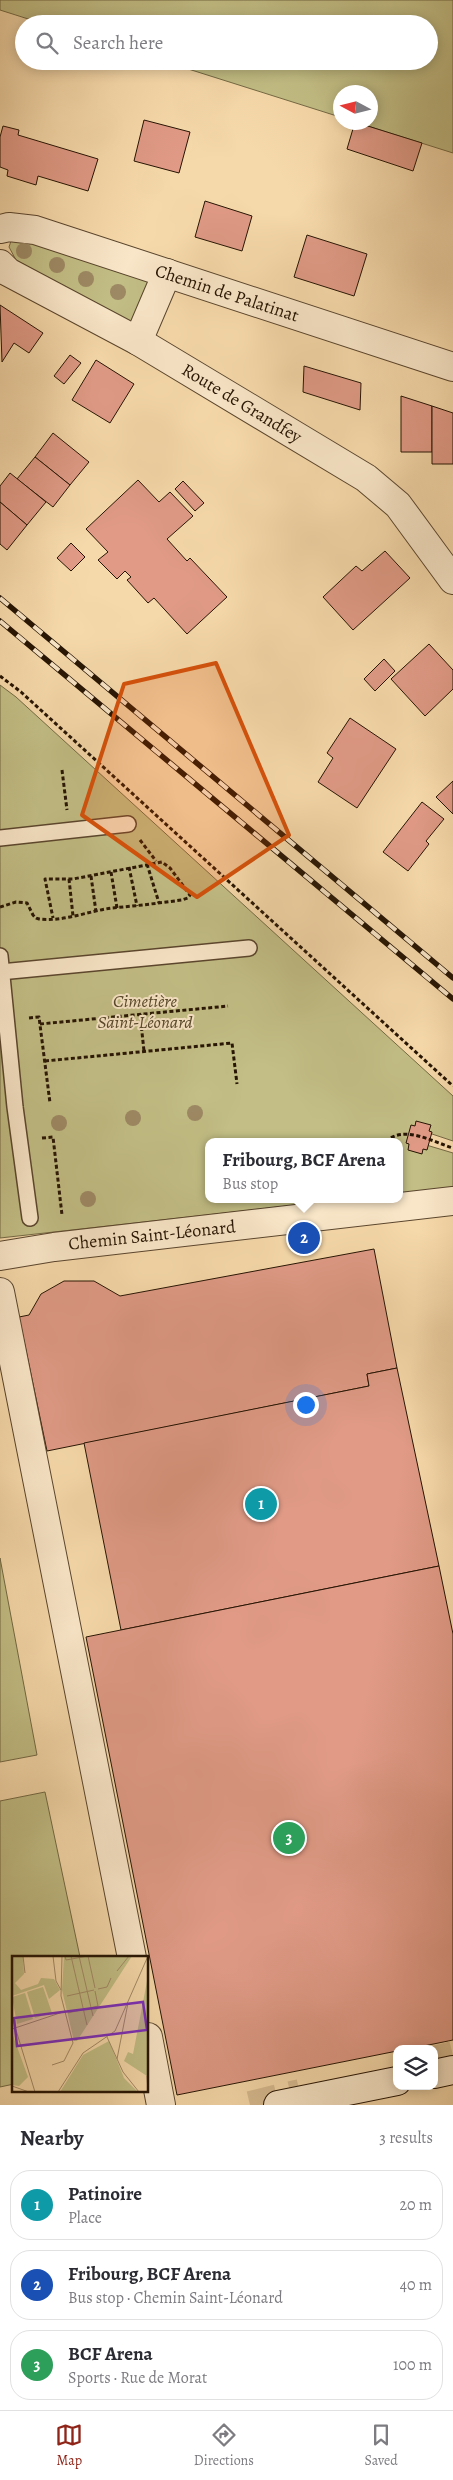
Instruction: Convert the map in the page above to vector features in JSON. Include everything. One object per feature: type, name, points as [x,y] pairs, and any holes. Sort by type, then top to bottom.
[{"type":"street","name":"Chemin de Palatinat","points":[[0,229],[9,227],[34,230],[453,367]]},
{"type":"street","name":"Route de Grandfey","points":[[0,264],[8,272],[138,341],[366,478],[398,505],[453,580]]},
{"type":"street","points":[[138,341],[166,273]]},
{"type":"street","name":"Chemin Saint-Léonard","points":[[0,1256],[54,1246],[453,1201]]},
{"type":"street","points":[[0,1292],[132,1956]]},
{"type":"street","points":[[149,2042],[161,2105]]},
{"type":"street","points":[[438,2073],[453,2070]]},
{"type":"street","points":[[278,2105],[393,2082]]},
{"type":"lane","points":[[0,838],[128,824]]},
{"type":"lane","points":[[30,1218],[19,1139],[0,966],[250,948]]},
{"type":"path","points":[[0,676],[21,692],[453,1086]]},
{"type":"path","points":[[62,770],[69,830]]},
{"type":"path","points":[[0,908],[23,902],[27,903],[36,918],[53,918],[188,898],[189,891],[166,864],[156,861],[91,876],[69,879],[45,879],[53,918]]},
{"type":"path","points":[[147,864],[158,903]]},
{"type":"path","points":[[129,868],[136,906]]},
{"type":"path","points":[[111,872],[117,908]]},
{"type":"path","points":[[91,876],[96,912]]},
{"type":"path","points":[[69,879],[73,916]]},
{"type":"path","points":[[40,1024],[228,1006]]},
{"type":"path","points":[[140,1014],[144,1052]]},
{"type":"path","points":[[6,1021],[39,1017],[50,1103]]},
{"type":"path","points":[[45,1060],[232,1043],[237,1084]]},
{"type":"path","points":[[389,1138],[404,1133],[453,1148]]},
{"type":"path","points":[[19,1139],[52,1137],[62,1215]]},
{"type":"highlighted area","points":[[216,663],[289,835],[197,897],[82,815],[124,684]]},
{"type":"green space","points":[[0,0],[453,0],[453,153],[378,129],[378,85],[333,85],[333,115],[191,70],[438,70],[438,15],[16,15],[0,10]]},
{"type":"green space","points":[[19,239],[148,278],[151,290],[131,325],[16,260],[9,247],[11,241]]},
{"type":"green space","name":"Cimetière Saint-Léonard","points":[[0,685],[16,697],[453,1096],[453,1141],[426,1132],[423,1144],[453,1153],[453,1188],[403,1194],[403,1138],[205,1138],[205,1203],[314,1203],[0,1238]]},
{"type":"green space","points":[[0,1558],[37,1755],[0,1762]]},
{"type":"green space","points":[[45,1792],[80,1956],[12,1956],[12,2084],[0,2087],[0,1801]]},
{"type":"building","points":[[144,120],[190,132],[179,173],[134,161]]},
{"type":"building","points":[[3,126],[19,130],[18,135],[98,159],[88,191],[38,176],[36,185],[7,176],[8,170],[0,167],[0,137]]},
{"type":"building","points":[[378,129],[422,143],[413,171],[347,149],[353,130]]},
{"type":"building","points":[[205,201],[252,216],[242,251],[195,237]]},
{"type":"building","points":[[307,235],[367,254],[354,296],[294,277]]},
{"type":"building","points":[[0,305],[43,333],[29,353],[14,343],[2,362]]},
{"type":"building","points":[[70,355],[81,363],[64,384],[54,376]]},
{"type":"building","points":[[96,360],[134,384],[110,423],[72,400]]},
{"type":"building","points":[[304,366],[361,383],[360,410],[303,392]]},
{"type":"building","points":[[401,396],[432,406],[432,452],[401,452]]},
{"type":"building","points":[[432,406],[453,413],[453,464],[432,464]]},
{"type":"building","points":[[53,433],[89,462],[70,485],[35,457]]},
{"type":"building","points":[[35,457],[70,485],[53,507],[17,479]]},
{"type":"building","points":[[10,473],[46,502],[27,525],[0,502],[0,486]]},
{"type":"building","points":[[138,480],[159,502],[170,492],[193,516],[167,539],[187,561],[190,558],[227,597],[187,634],[154,598],[148,603],[127,580],[131,577],[125,571],[117,579],[98,560],[108,552],[86,529]]},
{"type":"building","points":[[183,481],[204,503],[195,511],[175,489]]},
{"type":"building","points":[[0,502],[27,525],[7,550],[0,544]]},
{"type":"building","points":[[71,543],[85,557],[71,571],[57,558]]},
{"type":"building","points":[[385,551],[410,578],[353,630],[323,597],[356,566],[362,571]]},
{"type":"building","points":[[429,644],[453,670],[453,689],[425,716],[391,679]]},
{"type":"building","points":[[384,659],[395,671],[375,691],[364,679]]},
{"type":"building","points":[[350,718],[396,749],[357,808],[318,782],[333,758],[327,753]]},
{"type":"building","points":[[453,781],[453,814],[436,797]]},
{"type":"building","points":[[422,802],[444,819],[426,841],[429,844],[408,871],[383,852]]},
{"type":"building","points":[[416,1121],[431,1125],[429,1131],[432,1132],[427,1150],[423,1149],[422,1154],[408,1150],[409,1144],[406,1143],[411,1125],[415,1126]]},
{"type":"building","points":[[374,1249],[397,1368],[367,1374],[369,1386],[47,1451],[19,1317],[29,1315],[41,1294],[64,1281],[94,1281],[120,1296]]},
{"type":"building","points":[[397,1368],[439,1566],[121,1630],[84,1443],[369,1386],[367,1374]]},
{"type":"building","points":[[439,1566],[453,1634],[453,2040],[429,2045],[393,2045],[393,2052],[177,2095],[86,1637]]},
{"type":"tunnel","points":[[438,2059],[453,2055]]},
{"type":"tunnel","points":[[250,2105],[300,2093]]},
{"type":"railway","points":[[0,598],[453,978]]},
{"type":"railway","points":[[0,621],[453,999]]},
{"type":"place","name":"Fribourg, BCF Arena","points":[[304,1238]]},
{"type":"place","name":"Patinoire","points":[[261,1504]]},
{"type":"place","name":"BCF Arena","points":[[289,1838]]}]
